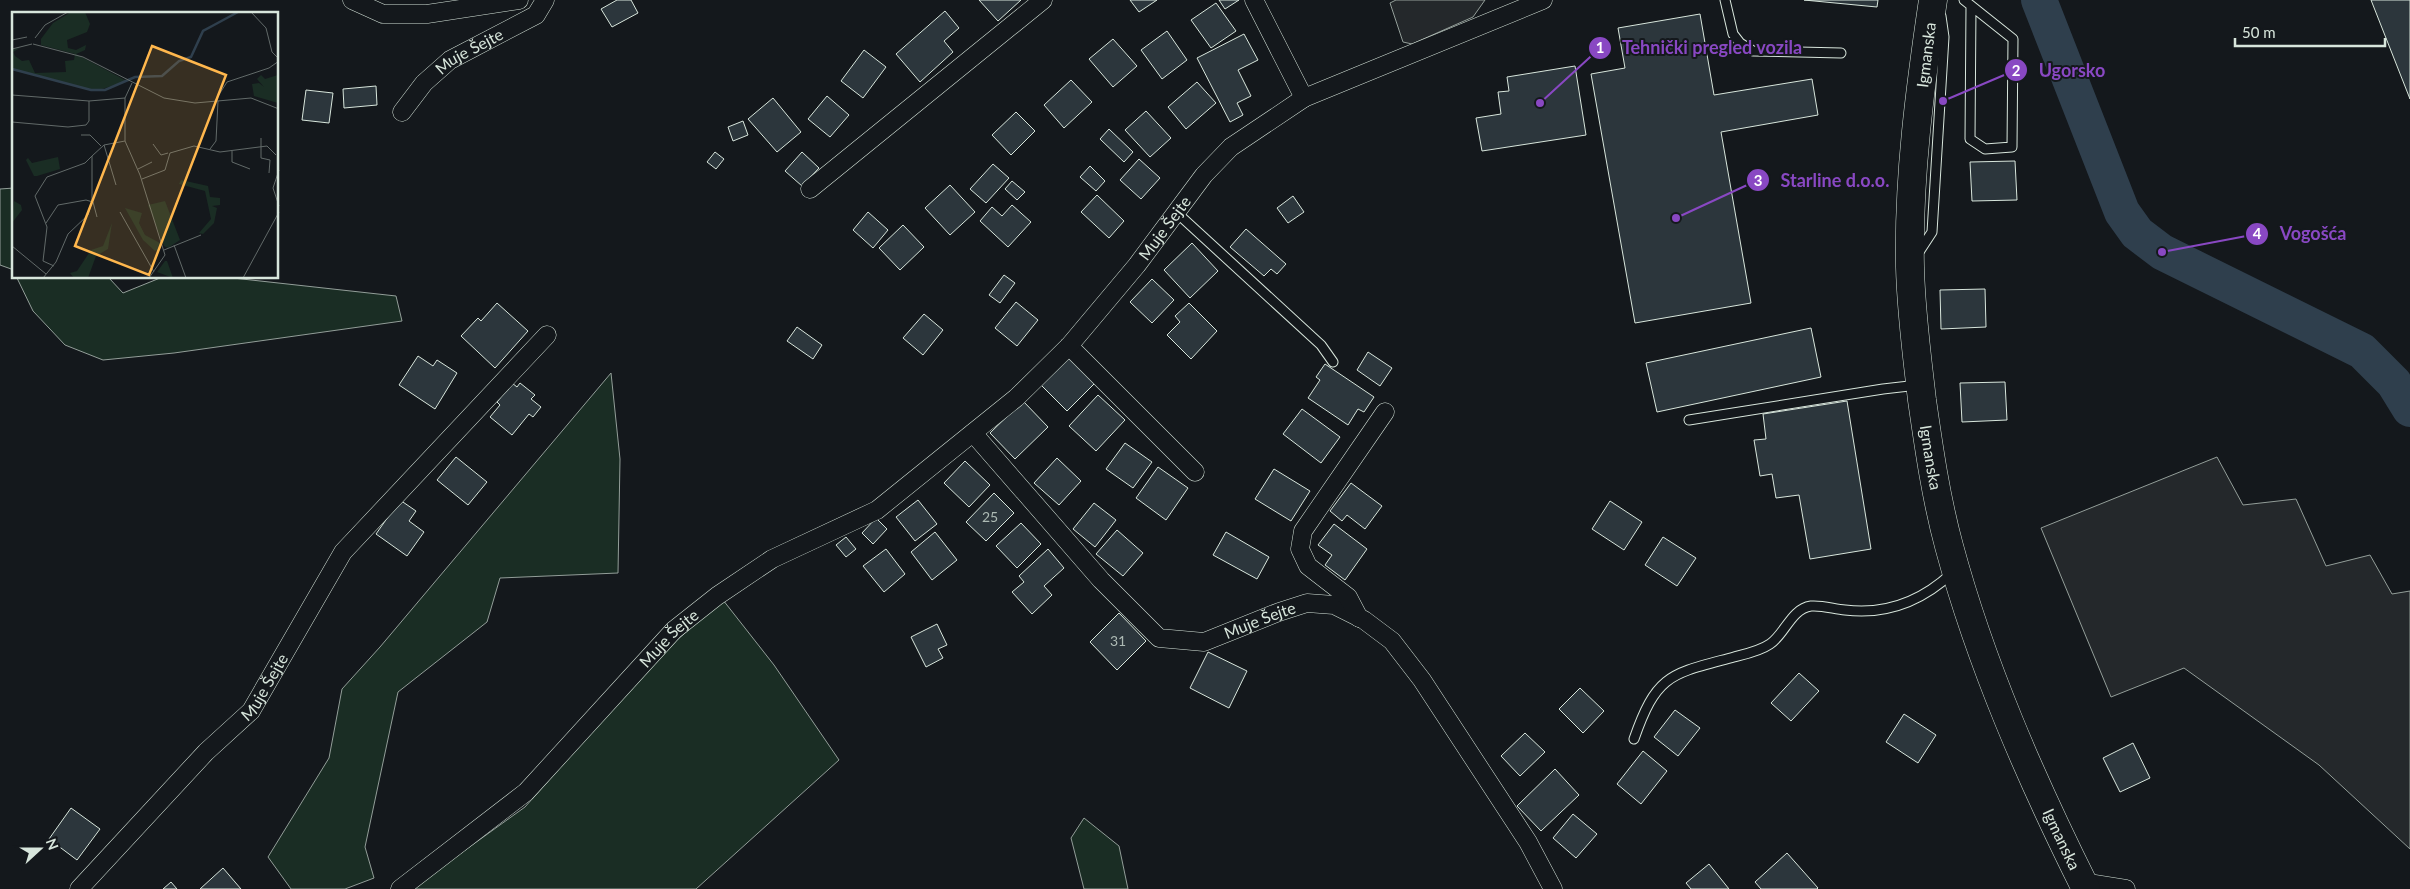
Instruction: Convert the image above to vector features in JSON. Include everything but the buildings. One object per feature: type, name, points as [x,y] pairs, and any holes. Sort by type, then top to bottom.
[{"type":"main road","name":"Igmanska","points":[[1933,0],[1913,170],[1910,266],[1914,335],[1929,455],[1948,544],[1993,682],[2031,774],[2084,885]]},
{"type":"street","name":"Muje Šejte","points":[[352,0],[383,14],[427,14],[518,0]]},
{"type":"street","name":"Muje Šejte","points":[[402,112],[424,83],[450,60],[536,15],[545,0]]},
{"type":"street","points":[[810,190],[1044,0]]},
{"type":"street","points":[[1254,0],[1304,98]]},
{"type":"street","name":"Muje Šejte","points":[[400,889],[526,792],[674,630],[717,596],[772,559],[877,510],[1016,398],[1069,346],[1137,265],[1204,175],[1231,147],[1304,98],[1539,1]]},
{"type":"street","name":"Muje Šejte","points":[[79,889],[206,752],[251,710],[343,552],[547,335]]},
{"type":"street","points":[[1069,346],[1194,472]]},
{"type":"street","points":[[1359,618],[1348,597],[1308,566],[1300,549],[1302,531],[1385,412]]},
{"type":"street","name":"Muje Šejte","points":[[973,433],[1101,580],[1159,638],[1204,642],[1307,603],[1334,605],[1359,618],[1392,641],[1422,680],[1528,842],[1553,889]]},
{"type":"street","points":[[2084,885],[2126,889]]},
{"type":"lane","points":[[1725,0],[1733,34],[1740,43],[1753,51],[1841,53]]},
{"type":"lane","points":[[1910,266],[1932,232],[1944,37],[1939,0]]},
{"type":"lane","points":[[1967,3],[2013,39],[2012,147],[1985,149],[1970,139],[1967,3]]},
{"type":"lane","points":[[1176,212],[1321,345],[1333,362]]},
{"type":"lane","points":[[1689,420],[1883,389],[1920,385]]},
{"type":"lane","points":[[1634,739],[1645,710],[1659,687],[1674,676],[1690,668],[1755,651],[1771,644],[1797,613],[1810,606],[1870,611],[1894,608],[1935,588],[1956,569]]},
{"type":"green space","points":[[12,188],[12,269],[0,265],[0,189]]},
{"type":"green space","points":[[17,279],[110,279],[123,293],[158,279],[242,279],[396,296],[402,321],[174,353],[103,360],[65,345],[33,311]]},
{"type":"green space","points":[[611,373],[620,459],[618,573],[500,578],[487,622],[398,692],[365,847],[374,878],[345,889],[291,889],[268,857],[329,758],[342,689],[380,647]]},
{"type":"green space","points":[[723,600],[774,665],[839,760],[696,889],[411,889],[525,807],[634,685],[677,640]]},
{"type":"green space","points":[[1084,818],[1119,846],[1128,889],[1084,889],[1071,838]]},
{"type":"shaded area","points":[[1396,0],[1485,0],[1473,17],[1412,44],[1403,42],[1390,3]]},
{"type":"shaded area","points":[[2217,457],[2243,505],[2296,499],[2326,566],[2370,555],[2392,594],[2410,591],[2410,849],[2319,765],[2184,668],[2111,697],[2041,528]]},
{"type":"waterway","points":[[2039,0],[2122,212],[2137,233],[2162,252],[2362,351],[2394,383],[2410,409]]},
{"type":"place","name":"Ugorsko","points":[[1943,101]]},
{"type":"place","name":"Tehnički pregled vozila","points":[[1540,103]]},
{"type":"place","name":"Starline d.o.o.","points":[[1676,218]]},
{"type":"place","name":"Vogošća","points":[[2162,252]]}]
